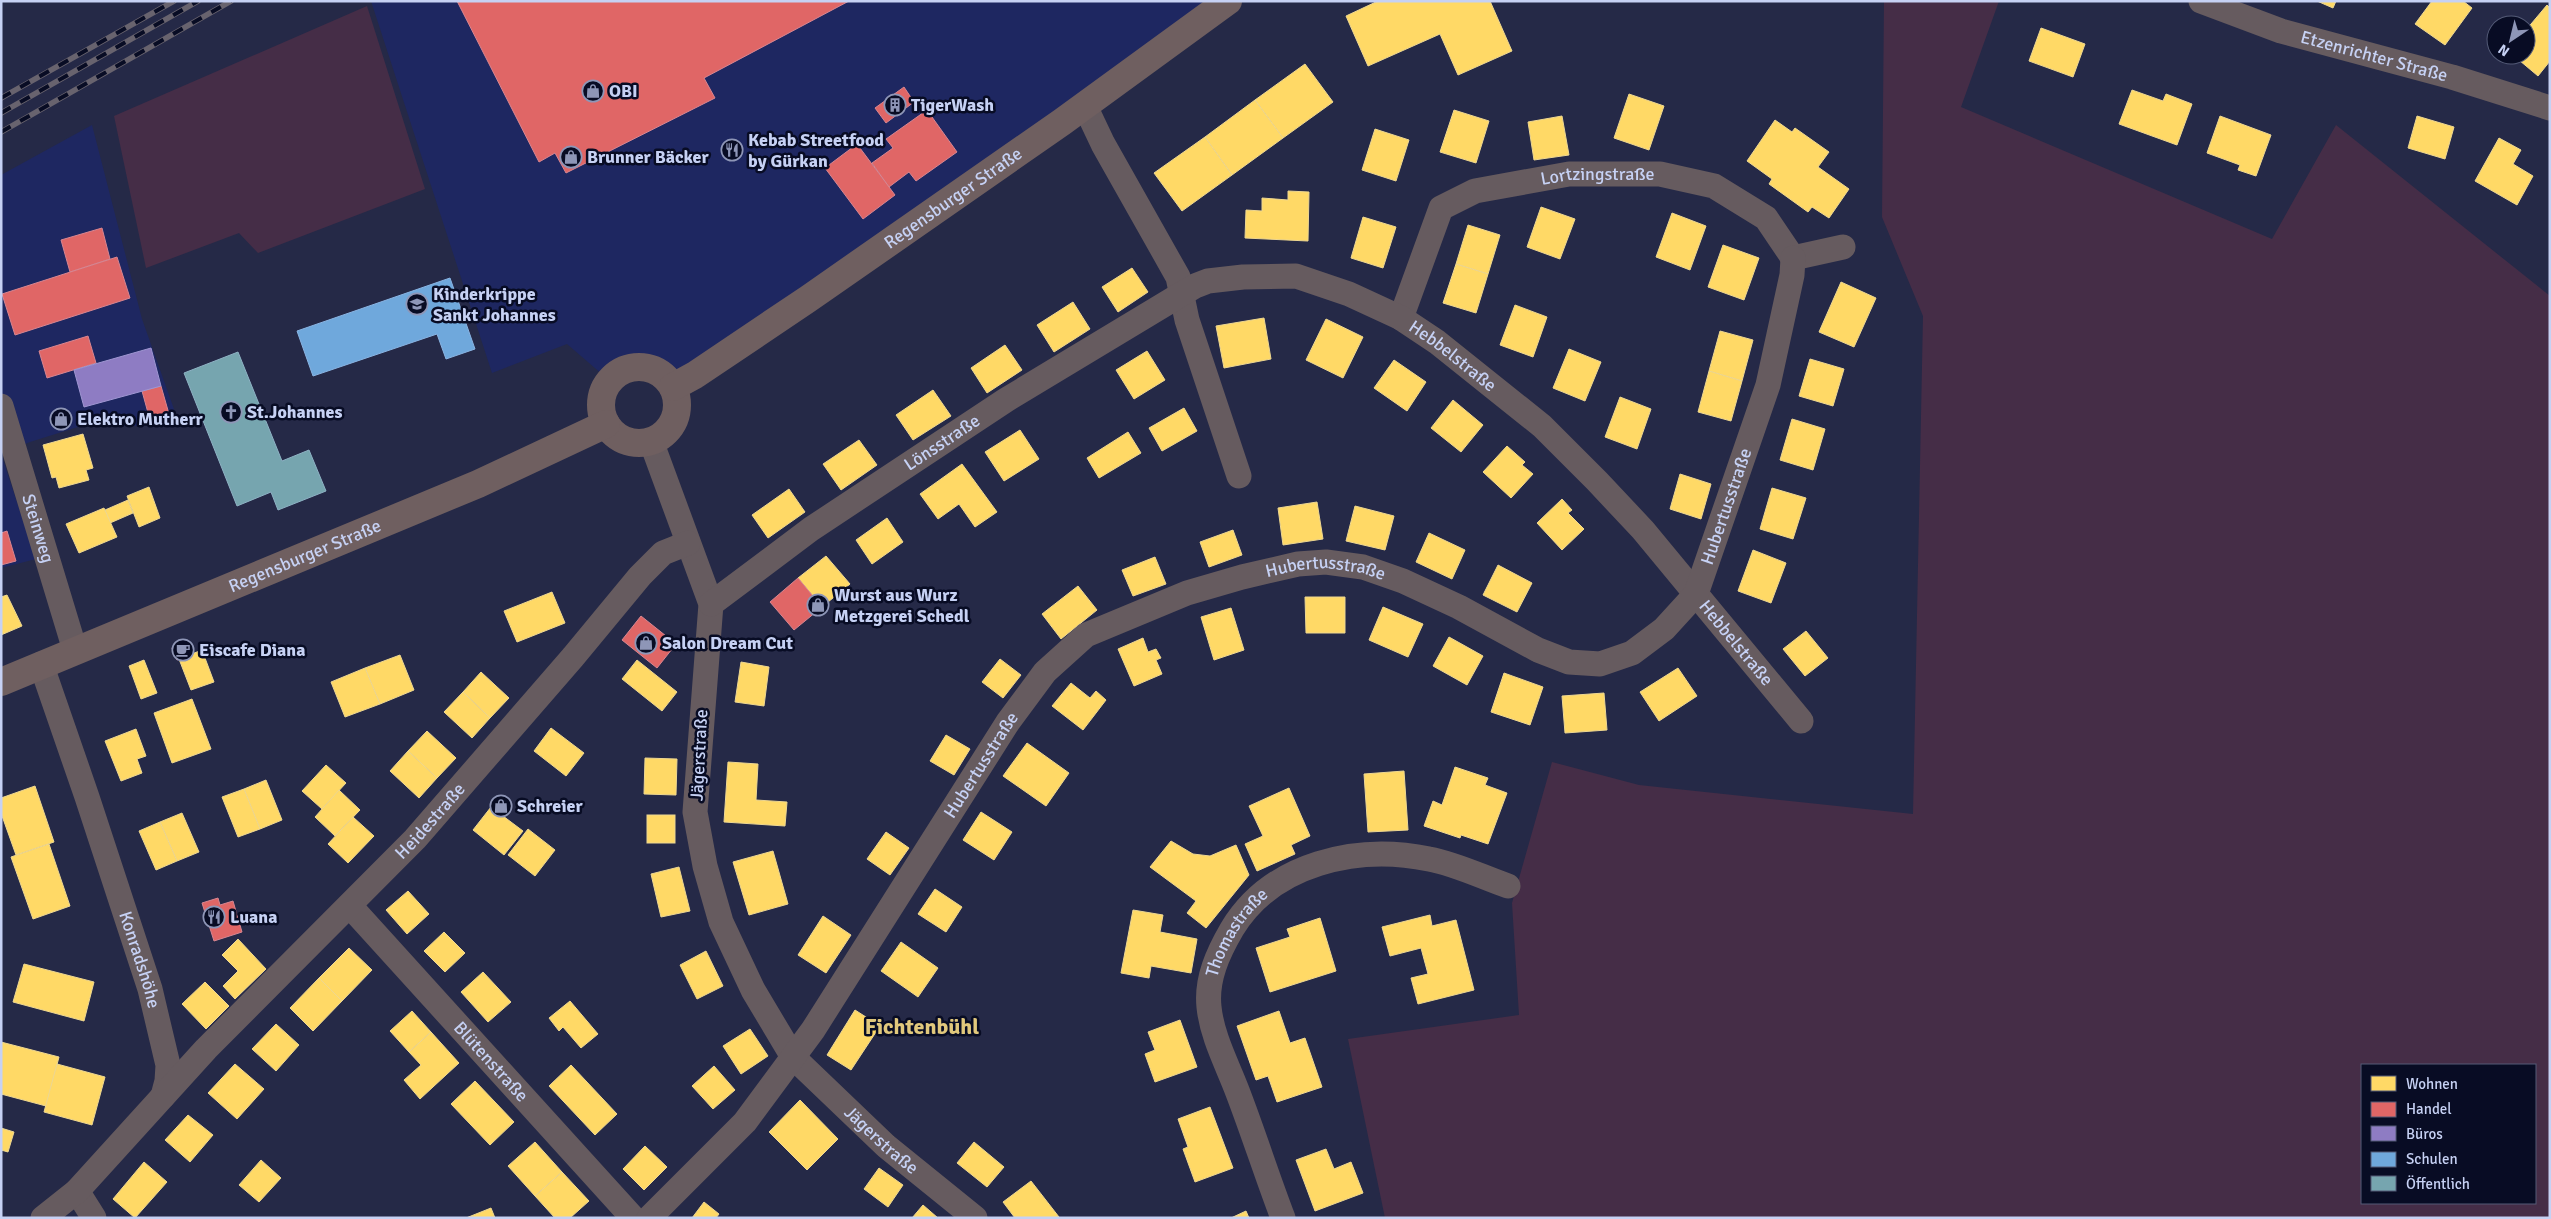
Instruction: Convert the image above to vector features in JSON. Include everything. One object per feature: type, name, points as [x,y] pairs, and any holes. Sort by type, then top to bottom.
[{"type":"main road","name":"Regensburger Straße","points":[[672,387],[695,375],[808,299],[1085,106],[1228,1]]},
{"type":"main road","points":[[632,368],[650,370],[665,378],[672,387],[677,409],[675,419],[665,433],[652,442],[626,441],[614,434],[606,424],[602,413],[603,395],[610,381],[621,372],[632,368]]},
{"type":"main road","name":"Regensburger Straße","points":[[1,682],[488,480],[606,424]]},
{"type":"street","name":"Etzenrichter Straße","points":[[2201,1],[2281,31],[2452,77],[2550,108]]},
{"type":"street","points":[[1085,106],[1103,144],[1171,263],[1183,294],[1187,320],[1239,476]]},
{"type":"street","name":"Lortzingstraße","points":[[1401,318],[1441,208],[1475,191],[1569,174],[1660,174],[1714,186],[1766,218],[1792,258]]},
{"type":"street","points":[[1792,258],[1843,247]]},
{"type":"street","name":"Hubertusstraße","points":[[793,1057],[813,1030],[1008,722],[1044,672],[1086,635],[1186,593],[1298,564],[1326,562],[1363,567],[1403,581],[1459,607],[1538,650],[1569,662],[1600,664],[1632,653],[1664,630],[1696,594],[1768,384],[1792,275],[1792,258]]},
{"type":"street","name":"Hebbelstraße","points":[[1183,294],[1208,281],[1243,277],[1296,276],[1349,294],[1401,318],[1472,368],[1542,426],[1636,523],[1800,721]]},
{"type":"street","name":"Lönsstraße","points":[[710,604],[811,529],[1006,400],[1183,294]]},
{"type":"street","name":"Steinweg","points":[[1,406],[75,650]]},
{"type":"street","name":"Jägerstraße","points":[[652,442],[710,604],[696,812],[705,866],[721,922],[753,990],[793,1057],[886,1146],[975,1218]]},
{"type":"street","name":"Heidestraße","points":[[163,1096],[251,1002],[350,906],[421,831],[573,657],[640,576],[663,553],[688,543]]},
{"type":"street","name":"Konradshöhe","points":[[41,664],[88,797],[150,989],[168,1065],[167,1081],[163,1096]]},
{"type":"street","name":"Thomastraße","points":[[1283,1218],[1217,1039],[1209,1007],[1211,975],[1221,947],[1238,919],[1258,897],[1296,872],[1318,863],[1346,857],[1395,855],[1430,859],[1508,886]]},
{"type":"street","name":"Blütenstraße","points":[[350,906],[633,1218]]},
{"type":"street","points":[[649,1218],[745,1122],[793,1057]]},
{"type":"street","points":[[43,1218],[77,1190],[163,1096]]},
{"type":"street","points":[[77,1190],[94,1218]]},
{"type":"shaded area","points":[[371,1],[1228,1],[916,222],[665,378],[644,368],[632,368],[621,372],[610,381],[567,344],[492,373]]},
{"type":"shaded area","points":[[1884,1],[1999,1],[1961,107],[2272,239],[2336,125],[2550,296],[2550,1218],[1385,1218],[1348,1039],[1519,1015],[1512,903],[1552,762],[1639,785],[1913,814],[1923,316],[1882,217]]},
{"type":"shaded area","points":[[367,6],[425,189],[258,253],[239,233],[146,268],[114,116]]},
{"type":"shaded area","points":[[92,125],[142,319],[175,412],[142,426],[81,426],[30,442],[1,454],[1,175]]},
{"type":"shaded area","points":[[1,454],[36,559],[1,568]]},
{"type":"building: Wohnen","points":[[1378,1],[1490,1],[1512,51],[1458,75],[1440,34],[1368,66],[1346,16]]},
{"type":"building: Wohnen","points":[[2317,1],[2336,1],[2333,8]]},
{"type":"building: Wohnen","points":[[2432,1],[2463,1],[2472,8],[2445,45],[2415,24]]},
{"type":"building: Wohnen","points":[[2547,5],[2550,8],[2550,61],[2538,76],[2525,65],[2536,65],[2536,18]]},
{"type":"building: Wohnen","points":[[2041,28],[2085,44],[2073,77],[2029,61]]},
{"type":"building: Wohnen","points":[[1305,64],[1333,102],[1283,138],[1255,100]]},
{"type":"building: Wohnen","points":[[2132,90],[2163,101],[2166,94],[2192,104],[2177,145],[2119,124]]},
{"type":"building: Wohnen","points":[[1629,94],[1664,106],[1649,150],[1614,138]]},
{"type":"building: Wohnen","points":[[1255,100],[1283,138],[1232,175],[1205,137]]},
{"type":"building: Wohnen","points":[[1454,110],[1489,121],[1476,163],[1440,152]]},
{"type":"building: Wohnen","points":[[1562,116],[1569,155],[1534,160],[1528,122]]},
{"type":"building: Wohnen","points":[[2220,116],[2271,135],[2256,176],[2238,170],[2240,165],[2207,153]]},
{"type":"building: Wohnen","points":[[2417,116],[2454,127],[2445,159],[2408,148]]},
{"type":"building: Wohnen","points":[[1775,120],[1792,132],[1795,128],[1829,152],[1818,167],[1849,189],[1829,218],[1812,207],[1808,212],[1769,184],[1772,179],[1747,161]]},
{"type":"building: Wohnen","points":[[1375,129],[1409,140],[1396,181],[1362,170]]},
{"type":"building: Wohnen","points":[[1205,137],[1232,175],[1182,211],[1154,173]]},
{"type":"building: Wohnen","points":[[2499,138],[2521,150],[2513,164],[2533,176],[2517,205],[2475,181]]},
{"type":"building: Wohnen","points":[[1288,191],[1309,192],[1308,241],[1245,238],[1246,210],[1262,211],[1262,198],[1288,200]]},
{"type":"building: Wohnen","points":[[1541,207],[1575,219],[1560,259],[1527,247]]},
{"type":"building: Wohnen","points":[[1672,213],[1706,226],[1690,270],[1656,257]]},
{"type":"building: Wohnen","points":[[1363,217],[1396,227],[1383,268],[1351,258]]},
{"type":"building: Wohnen","points":[[1468,225],[1500,235],[1488,274],[1456,264]]},
{"type":"building: Wohnen","points":[[1723,245],[1759,258],[1744,300],[1708,287]]},
{"type":"building: Wohnen","points":[[1456,264],[1488,274],[1476,313],[1443,303]]},
{"type":"building: Wohnen","points":[[1132,268],[1148,292],[1118,312],[1102,287]]},
{"type":"building: Wohnen","points":[[1841,282],[1876,298],[1854,347],[1819,332]]},
{"type":"building: Wohnen","points":[[1073,302],[1090,329],[1054,352],[1037,325]]},
{"type":"building: Wohnen","points":[[1515,305],[1547,317],[1533,357],[1500,345]]},
{"type":"building: Wohnen","points":[[1264,318],[1271,359],[1224,368],[1216,326]]},
{"type":"building: Wohnen","points":[[1326,319],[1363,337],[1343,378],[1306,360]]},
{"type":"building: Wohnen","points":[[1720,331],[1753,340],[1742,381],[1709,371]]},
{"type":"building: Wohnen","points":[[1005,345],[1022,370],[987,393],[971,368]]},
{"type":"building: Wohnen","points":[[1569,349],[1601,362],[1585,401],[1553,388]]},
{"type":"building: Wohnen","points":[[1147,351],[1165,380],[1134,399],[1116,370]]},
{"type":"building: Wohnen","points":[[1810,359],[1844,369],[1833,406],[1799,396]]},
{"type":"building: Wohnen","points":[[1394,360],[1426,382],[1407,411],[1374,388]]},
{"type":"building: Wohnen","points":[[1709,371],[1742,381],[1731,421],[1698,412]]},
{"type":"building: Wohnen","points":[[933,390],[951,416],[913,440],[896,415]]},
{"type":"building: Wohnen","points":[[1620,397],[1651,409],[1637,449],[1605,437]]},
{"type":"building: Wohnen","points":[[1453,400],[1483,425],[1461,452],[1431,428]]},
{"type":"building: Wohnen","points":[[1184,408],[1197,431],[1162,451],[1149,428]]},
{"type":"building: Wohnen","points":[[1792,419],[1825,429],[1813,470],[1780,460]]},
{"type":"building: Wohnen","points":[[1020,430],[1039,459],[1004,481],[985,452]]},
{"type":"building: Wohnen","points":[[1128,432],[1141,453],[1099,478],[1087,458]]},
{"type":"building: Wohnen","points":[[83,434],[93,468],[86,470],[89,480],[59,488],[56,477],[52,478],[43,445]]},
{"type":"building: Wohnen","points":[[859,440],[877,465],[841,490],[823,464]]},
{"type":"building: Wohnen","points":[[1507,446],[1525,462],[1522,465],[1533,474],[1511,498],[1483,472]]},
{"type":"building: Wohnen","points":[[962,464],[997,512],[975,527],[959,504],[938,519],[920,494]]},
{"type":"building: Wohnen","points":[[1680,474],[1711,484],[1701,519],[1670,509]]},
{"type":"building: Wohnen","points":[[149,487],[160,518],[139,527],[127,496]]},
{"type":"building: Wohnen","points":[[1772,488],[1806,498],[1793,539],[1760,529]]},
{"type":"building: Wohnen","points":[[789,489],[805,512],[768,538],[752,515]]},
{"type":"building: Wohnen","points":[[1562,499],[1572,510],[1568,513],[1584,529],[1562,550],[1537,523]]},
{"type":"building: Wohnen","points":[[128,500],[133,513],[110,523],[105,510]]},
{"type":"building: Wohnen","points":[[1317,502],[1323,539],[1283,545],[1278,508]]},
{"type":"building: Wohnen","points":[[1355,506],[1394,516],[1385,550],[1346,541]]},
{"type":"building: Wohnen","points":[[104,508],[117,537],[79,553],[66,524]]},
{"type":"building: Wohnen","points":[[887,518],[903,542],[872,564],[856,540]]},
{"type":"building: Wohnen","points":[[1233,530],[1242,555],[1209,567],[1200,542]]},
{"type":"building: Wohnen","points":[[1429,533],[1465,550],[1452,579],[1416,562]]},
{"type":"building: Wohnen","points":[[1753,550],[1786,563],[1771,603],[1738,591]]},
{"type":"building: Wohnen","points":[[826,556],[850,584],[822,607],[798,578]]},
{"type":"building: Wohnen","points":[[1155,557],[1166,584],[1133,596],[1122,570]]},
{"type":"building: Wohnen","points":[[1498,565],[1532,583],[1517,612],[1483,595]]},
{"type":"building: Wohnen","points":[[1078,586],[1097,610],[1061,639],[1042,614]]},
{"type":"building: Wohnen","points":[[552,592],[565,623],[517,642],[504,611]]},
{"type":"building: Wohnen","points":[[7,595],[22,626],[1,635],[1,597]]},
{"type":"building: Wohnen","points":[[1305,597],[1345,597],[1345,633],[1306,633]]},
{"type":"building: Wohnen","points":[[1383,607],[1423,624],[1408,657],[1369,640]]},
{"type":"building: Wohnen","points":[[1231,608],[1244,650],[1214,660],[1201,617]]},
{"type":"building: Wohnen","points":[[1806,631],[1828,658],[1805,676],[1783,649]]},
{"type":"building: Wohnen","points":[[1449,637],[1483,656],[1467,685],[1433,666]]},
{"type":"building: Wohnen","points":[[1143,638],[1148,652],[1156,649],[1161,658],[1156,660],[1162,674],[1134,686],[1118,649]]},
{"type":"building: Wohnen","points":[[202,650],[214,682],[191,690],[179,659]]},
{"type":"building: Wohnen","points":[[400,655],[414,690],[380,704],[365,668]]},
{"type":"building: Wohnen","points":[[1000,659],[1021,675],[1003,698],[982,682]]},
{"type":"building: Wohnen","points":[[144,660],[157,693],[141,699],[129,666]]},
{"type":"building: Wohnen","points":[[637,660],[677,692],[662,711],[622,679]]},
{"type":"building: Wohnen","points":[[741,662],[769,667],[764,706],[735,702]]},
{"type":"building: Wohnen","points":[[365,668],[380,704],[345,717],[331,682]]},
{"type":"building: Wohnen","points":[[1678,668],[1697,696],[1659,721],[1640,692]]},
{"type":"building: Wohnen","points":[[481,672],[509,698],[490,718],[463,692]]},
{"type":"building: Wohnen","points":[[1504,673],[1543,687],[1530,725],[1491,712]]},
{"type":"building: Wohnen","points":[[1071,683],[1090,698],[1096,691],[1106,700],[1083,730],[1052,706]]},
{"type":"building: Wohnen","points":[[463,692],[490,718],[472,738],[444,712]]},
{"type":"building: Wohnen","points":[[1604,693],[1607,730],[1565,733],[1562,696]]},
{"type":"building: Wohnen","points":[[192,699],[211,749],[172,763],[154,713]]},
{"type":"building: Wohnen","points":[[551,728],[584,753],[566,776],[534,751]]},
{"type":"building: Wohnen","points":[[136,729],[146,756],[137,759],[142,773],[121,781],[105,741]]},
{"type":"building: Wohnen","points":[[427,731],[456,758],[437,778],[408,751]]},
{"type":"building: Wohnen","points":[[946,735],[970,749],[954,775],[930,761]]},
{"type":"building: Wohnen","points":[[1027,743],[1069,773],[1046,806],[1003,776]]},
{"type":"building: Wohnen","points":[[408,751],[437,778],[419,798],[390,771]]},
{"type":"building: Wohnen","points":[[645,758],[677,759],[676,795],[644,794]]},
{"type":"building: Wohnen","points":[[728,762],[758,764],[756,800],[787,802],[785,826],[724,822]]},
{"type":"building: Wohnen","points":[[326,765],[346,783],[322,809],[302,791]]},
{"type":"building: Wohnen","points":[[1455,767],[1488,778],[1485,785],[1507,793],[1488,844],[1461,835],[1460,838],[1424,826],[1433,801],[1442,805]]},
{"type":"building: Wohnen","points":[[1404,771],[1408,830],[1368,832],[1364,774]]},
{"type":"building: Wohnen","points":[[266,780],[282,820],[260,829],[244,789]]},
{"type":"building: Wohnen","points":[[35,786],[54,842],[16,855],[1,813],[1,798]]},
{"type":"building: Wohnen","points":[[1289,788],[1310,836],[1291,845],[1295,854],[1257,871],[1245,844],[1263,836],[1249,806]]},
{"type":"building: Wohnen","points":[[244,789],[260,829],[238,837],[222,797]]},
{"type":"building: Wohnen","points":[[339,790],[360,810],[335,836],[315,817]]},
{"type":"building: Wohnen","points":[[491,807],[523,831],[504,855],[473,830]]},
{"type":"building: Wohnen","points":[[981,812],[1012,832],[994,860],[963,840]]},
{"type":"building: Wohnen","points":[[182,813],[199,852],[177,861],[160,822]]},
{"type":"building: Wohnen","points":[[647,815],[675,815],[675,843],[647,843]]},
{"type":"building: Wohnen","points":[[353,817],[374,836],[348,863],[328,844]]},
{"type":"building: Wohnen","points":[[160,822],[177,861],[156,870],[139,831]]},
{"type":"building: Wohnen","points":[[528,829],[555,850],[535,876],[508,855]]},
{"type":"building: Wohnen","points":[[886,832],[909,848],[890,875],[867,859]]},
{"type":"building: Wohnen","points":[[1171,841],[1193,854],[1210,856],[1236,845],[1249,875],[1206,928],[1187,913],[1196,901],[1150,867]]},
{"type":"building: Wohnen","points":[[49,844],[70,906],[33,919],[11,857]]},
{"type":"building: Wohnen","points":[[773,851],[788,904],[749,915],[733,862]]},
{"type":"building: Wohnen","points":[[679,867],[690,911],[661,917],[651,874]]},
{"type":"building: Wohnen","points":[[935,889],[962,907],[946,932],[918,914]]},
{"type":"building: Wohnen","points":[[408,891],[429,914],[407,934],[386,910]]},
{"type":"building: Wohnen","points":[[1133,910],[1163,915],[1160,932],[1197,939],[1191,973],[1151,966],[1149,978],[1121,973]]},
{"type":"building: Wohnen","points":[[1430,915],[1432,926],[1456,920],[1474,990],[1418,1004],[1411,978],[1428,974],[1421,948],[1390,956],[1382,927]]},
{"type":"building: Wohnen","points":[[823,916],[851,935],[826,973],[798,955]]},
{"type":"building: Wohnen","points":[[1320,918],[1336,971],[1270,992],[1256,948],[1290,937],[1287,929]]},
{"type":"building: Wohnen","points":[[444,932],[465,953],[445,972],[424,951]]},
{"type":"building: Wohnen","points":[[238,939],[266,969],[235,999],[223,986],[238,971],[222,955]]},
{"type":"building: Wohnen","points":[[901,942],[938,968],[918,997],[881,971]]},
{"type":"building: Wohnen","points":[[349,948],[372,970],[342,1001],[319,978]]},
{"type":"building: Wohnen","points":[[706,951],[723,986],[697,999],[680,965]]},
{"type":"building: Wohnen","points":[[24,964],[94,982],[84,1021],[13,1002]]},
{"type":"building: Wohnen","points":[[483,972],[511,1002],[488,1022],[461,992]]},
{"type":"building: Wohnen","points":[[319,978],[342,1001],[313,1031],[290,1008]]},
{"type":"building: Wohnen","points":[[205,982],[229,1006],[206,1029],[182,1004]]},
{"type":"building: Wohnen","points":[[570,1001],[598,1034],[581,1048],[563,1027],[559,1031],[549,1018]]},
{"type":"building: Wohnen","points":[[855,1010],[880,1026],[851,1070],[827,1055]]},
{"type":"building: Wohnen","points":[[412,1011],[431,1032],[409,1052],[390,1031]]},
{"type":"building: Wohnen","points":[[1279,1011],[1290,1043],[1305,1038],[1322,1087],[1277,1102],[1268,1076],[1256,1080],[1237,1026]]},
{"type":"building: Wohnen","points":[[1180,1020],[1197,1067],[1155,1082],[1145,1054],[1155,1050],[1148,1032]]},
{"type":"building: Wohnen","points":[[276,1024],[299,1045],[276,1071],[252,1049]]},
{"type":"building: Wohnen","points":[[750,1029],[768,1056],[741,1074],[723,1046]]},
{"type":"building: Wohnen","points":[[431,1032],[459,1063],[420,1099],[404,1080],[421,1065],[409,1052]]},
{"type":"building: Wohnen","points":[[1,1042],[59,1057],[46,1106],[1,1094]]},
{"type":"building: Wohnen","points":[[57,1064],[105,1077],[92,1125],[44,1112]]},
{"type":"building: Wohnen","points":[[235,1064],[264,1089],[237,1119],[208,1093]]},
{"type":"building: Wohnen","points":[[571,1065],[617,1114],[595,1135],[549,1086]]},
{"type":"building: Wohnen","points":[[714,1066],[735,1090],[713,1109],[692,1086]]},
{"type":"building: Wohnen","points":[[475,1081],[514,1122],[490,1145],[451,1104]]},
{"type":"building: Wohnen","points":[[800,1100],[838,1139],[807,1170],[769,1132]]},
{"type":"building: Wohnen","points":[[1210,1107],[1233,1168],[1195,1182],[1183,1149],[1188,1147],[1178,1119]]},
{"type":"building: Wohnen","points":[[188,1115],[213,1135],[190,1162],[165,1140]]},
{"type":"building: Wohnen","points":[[1,1128],[14,1132],[8,1152],[1,1150]]},
{"type":"building: Wohnen","points":[[535,1142],[562,1172],[535,1196],[508,1166]]},
{"type":"building: Wohnen","points":[[974,1142],[1004,1167],[987,1187],[957,1163]]},
{"type":"building: Wohnen","points":[[645,1146],[667,1167],[644,1190],[623,1169]]},
{"type":"building: Wohnen","points":[[1326,1149],[1334,1169],[1351,1162],[1363,1193],[1315,1211],[1296,1160]]},
{"type":"building: Wohnen","points":[[261,1160],[281,1178],[259,1202],[239,1185]]},
{"type":"building: Wohnen","points":[[144,1162],[167,1182],[135,1218],[113,1199]]},
{"type":"building: Wohnen","points":[[879,1168],[903,1185],[888,1207],[864,1189]]},
{"type":"building: Wohnen","points":[[562,1172],[589,1201],[570,1218],[555,1218],[535,1196]]},
{"type":"building: Wohnen","points":[[1031,1181],[1058,1218],[1015,1218],[1003,1202]]},
{"type":"building: Wohnen","points":[[704,1202],[719,1214],[716,1218],[692,1218]]},
{"type":"building: Wohnen","points":[[923,1205],[938,1218],[912,1218]]},
{"type":"building: Wohnen","points":[[491,1208],[495,1218],[466,1218]]},
{"type":"building: Wohnen","points":[[1246,1211],[1249,1218],[1231,1218]]},
{"type":"building: Handel","points":[[457,1],[849,1],[704,78],[715,98],[566,173],[555,153],[539,162]]},
{"type":"building: Handel","name":"TigerWash","points":[[904,87],[914,102],[886,123],[875,108]]},
{"type":"building: Handel","points":[[927,110],[957,152],[916,181],[909,172],[889,187],[872,163],[893,148],[886,139]]},
{"type":"building: Handel","points":[[857,144],[895,195],[863,219],[825,168]]},
{"type":"building: Handel","points":[[102,228],[110,259],[70,272],[61,240]]},
{"type":"building: Handel","points":[[117,257],[130,298],[15,335],[2,294]]},
{"type":"building: Handel","points":[[88,336],[96,363],[47,378],[39,351]]},
{"type":"building: Handel","points":[[161,386],[169,414],[150,420],[142,391]]},
{"type":"building: Handel","points":[[7,531],[16,561],[1,565],[1,533]]},
{"type":"building: Handel","points":[[798,578],[822,607],[794,630],[770,602]]},
{"type":"building: Handel","points":[[641,616],[676,644],[657,668],[622,640]]},
{"type":"building: Handel","points":[[188,642],[192,654],[177,660],[172,648]]},
{"type":"building: Handel","points":[[218,898],[220,905],[233,901],[242,932],[214,941],[202,903]]},
{"type":"building: Büros","points":[[151,348],[161,386],[84,407],[74,370]]},
{"type":"building: Schulen","name":"Kinderkrippe Sankt Johannes","points":[[450,278],[475,349],[446,359],[437,334],[313,376],[297,331]]},
{"type":"building: Öffentlich","name":"St.Johannes","points":[[238,352],[282,461],[309,450],[326,491],[278,510],[271,492],[237,506],[184,373]]},
{"type":"railway","points":[[1,98],[174,1]]},
{"type":"railway","points":[[1,113],[198,1]]},
{"type":"railway","points":[[1,132],[231,1]]},
{"type":"place","name":"OBI","points":[[593,91]]},
{"type":"place","name":"TigerWash","points":[[895,105]]},
{"type":"place","name":"Kebab Streetfood by Gürkan","points":[[732,150]]},
{"type":"place","name":"Brunner Bäcker","points":[[571,157]]},
{"type":"place","name":"Kinderkrippe Sankt Johannes","points":[[417,304]]},
{"type":"place","name":"St.Johannes","points":[[231,412]]},
{"type":"place","name":"Elektro Mutherr","points":[[61,419]]},
{"type":"place","name":"Wurst aus Wurz Metzgerei Schedl","points":[[818,605]]},
{"type":"place","name":"Salon Dream Cut","points":[[646,643]]},
{"type":"place","name":"Eiscafe Diana","points":[[183,650]]},
{"type":"place","name":"Schreier","points":[[501,806]]},
{"type":"place","name":"Luana","points":[[214,917]]},
{"type":"district","name":"Fichtenbühl","points":[[922,1026]]}]
